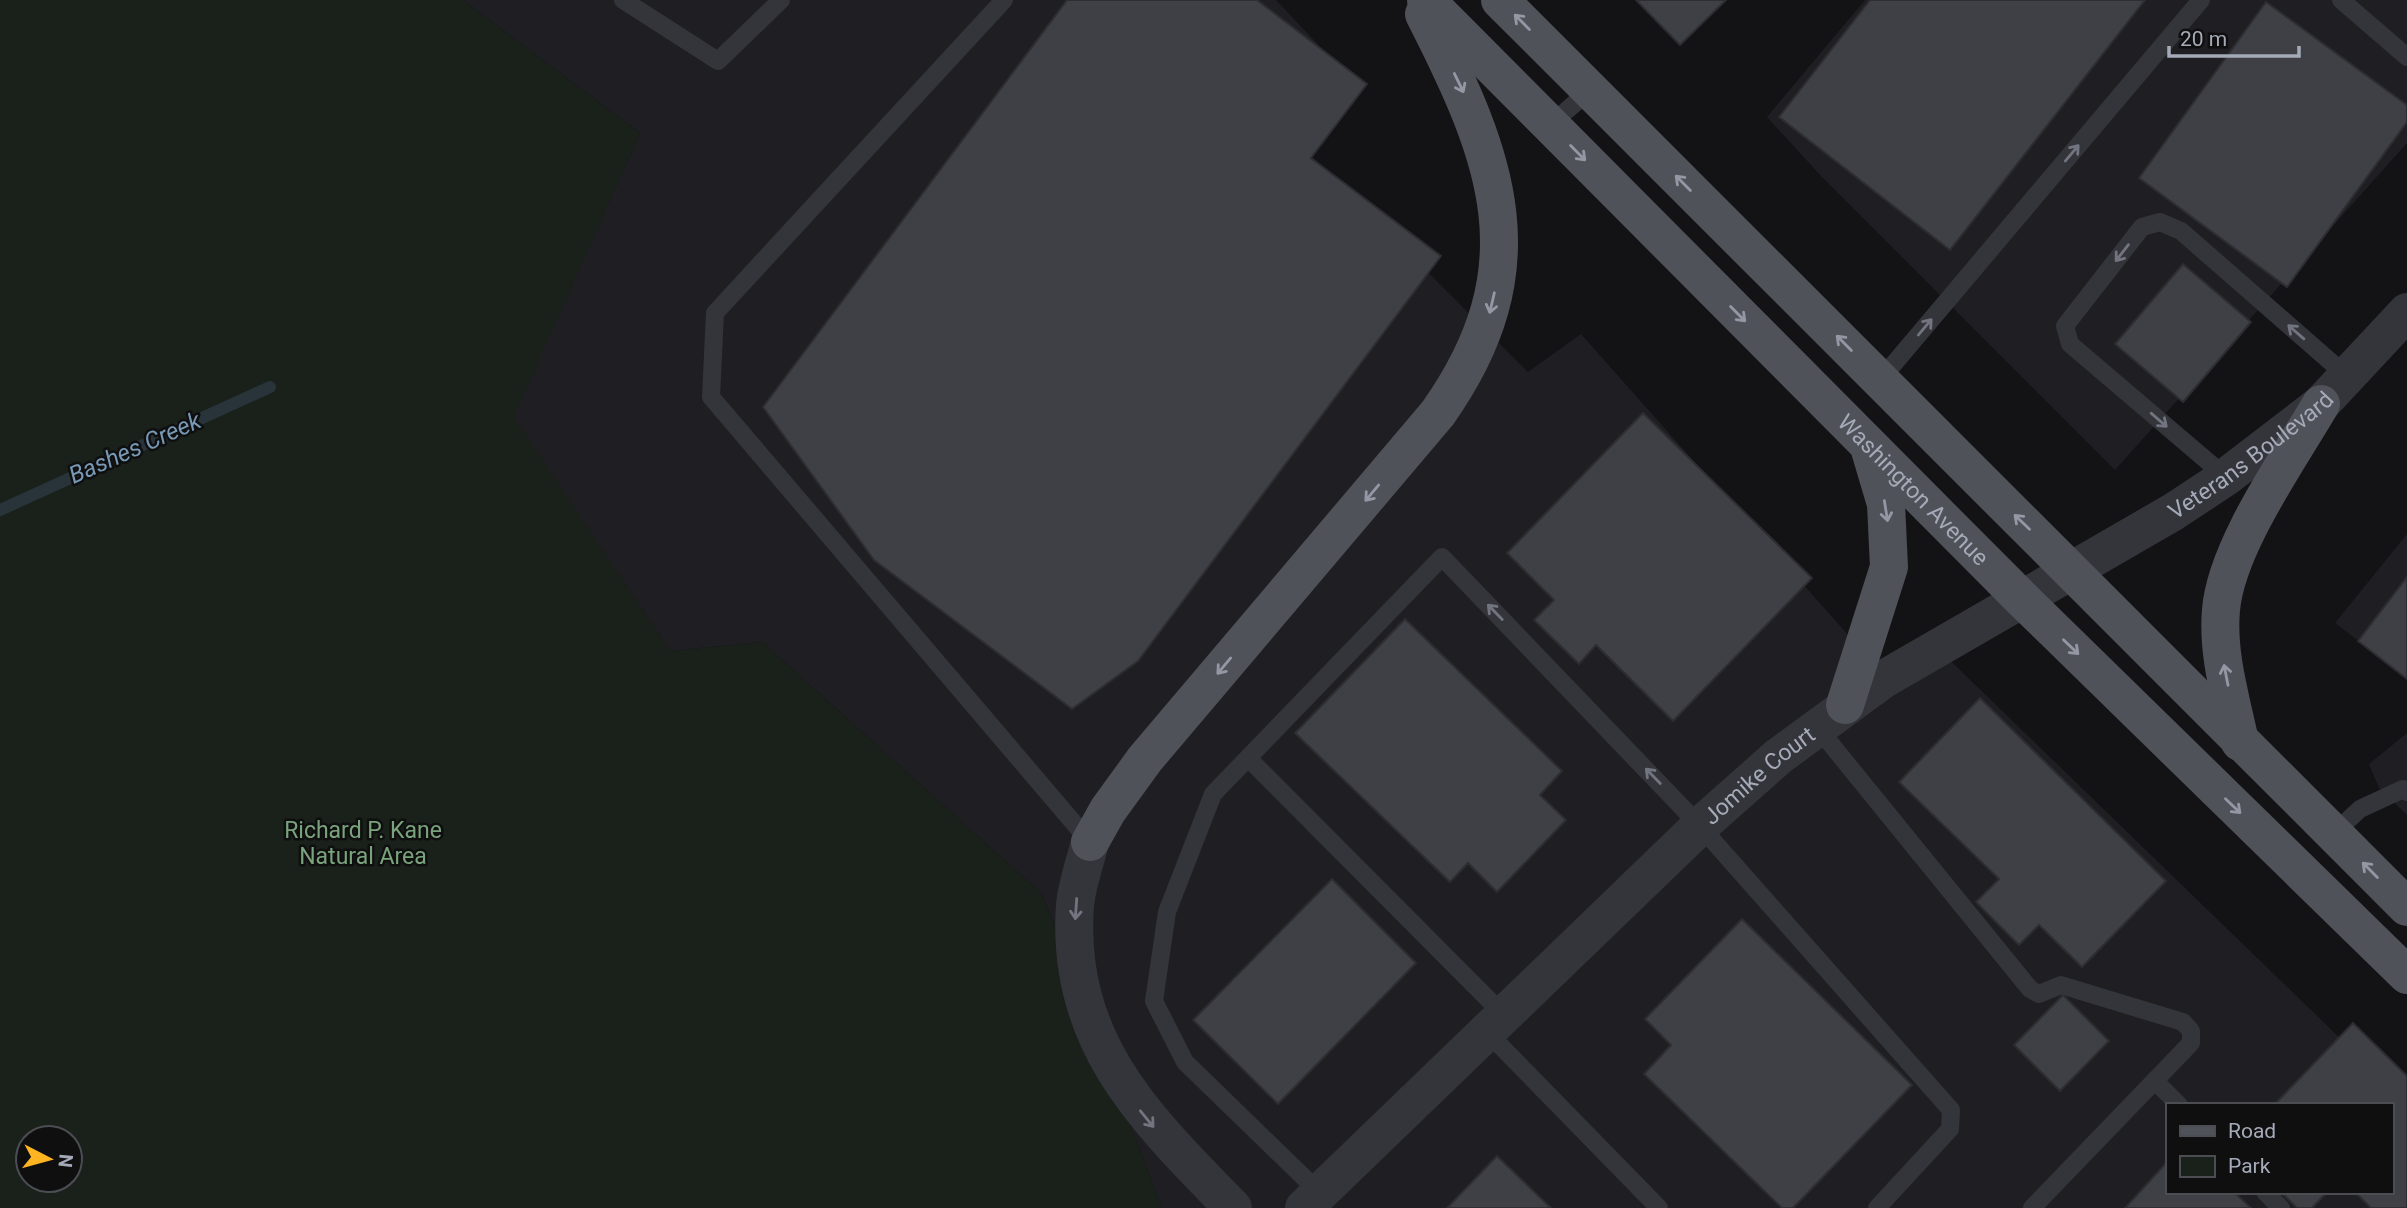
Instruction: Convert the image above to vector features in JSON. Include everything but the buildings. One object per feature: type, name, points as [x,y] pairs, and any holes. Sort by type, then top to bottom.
[{"type":"main road","points":[[1090,842],[1108,810],[1144,759],[1438,413],[1472,360],[1485,331],[1494,302],[1498,270],[1498,230],[1488,156],[1461,87],[1417,0]]},
{"type":"main road","name":"Washington Avenue","points":[[1426,0],[2022,599],[2407,975]]},
{"type":"main road","points":[[1500,0],[2407,907]]},
{"type":"main road","points":[[2240,741],[2223,661],[2221,607],[2239,550],[2321,404]]},
{"type":"main road","points":[[1831,716],[1889,567],[1886,504],[1868,445]]},
{"type":"street","name":"Veterans Boulevard","points":[[2071,570],[2173,512],[2226,477],[2321,404],[2407,312]]},
{"type":"street","name":"Jomike Court","points":[[1312,1200],[1739,789],[1831,716],[1922,656],[2071,570]]},
{"type":"street","points":[[1090,842],[1076,903],[1078,965],[1088,1013],[1106,1053],[1134,1102],[1156,1129],[1233,1208]]},
{"type":"lane","points":[[623,0],[718,61],[781,0]]},
{"type":"lane","points":[[1004,0],[715,313],[711,397],[1090,842]]},
{"type":"lane","points":[[1881,379],[2201,0]]},
{"type":"lane","points":[[2341,0],[2407,57]]},
{"type":"lane","points":[[1550,125],[1590,90]]},
{"type":"lane","points":[[2226,477],[2070,344],[2065,326],[2142,227],[2160,222],[2181,231],[2348,377]]},
{"type":"lane","points":[[1312,1200],[1185,1062],[1154,1001],[1167,912],[1213,794],[1442,557],[1700,826],[1951,1110],[1950,1129],[1877,1208]]},
{"type":"lane","points":[[1831,716],[2030,989],[2039,994],[2061,985],[2183,1022],[2191,1031],[2191,1043],[2035,1207]]},
{"type":"lane","points":[[1248,758],[1495,1023],[1659,1208]]},
{"type":"lane","points":[[2333,834],[2360,809],[2403,789],[2407,792]]},
{"type":"lane","points":[[2155,1081],[2177,1103]]},
{"type":"lane","points":[[2267,1194],[2281,1208]]},
{"type":"shaded area","points":[[463,0],[1276,0],[1360,89],[1307,152],[1528,372],[1581,334],[1889,681],[1928,639],[2407,1103],[2407,1208],[1162,1208],[1042,894],[762,642],[670,651],[513,417],[640,133]]},
{"type":"shaded area","points":[[1865,0],[2407,0],[2407,143],[2115,470],[1822,177],[1767,117]]},
{"type":"shaded area","points":[[2407,534],[2407,678],[2335,623]]},
{"type":"shaded area","points":[[2407,733],[2407,815],[2379,788],[2369,764]]},
{"type":"green space","name":"Richard P. Kane Natural Area","points":[[0,0],[463,0],[640,133],[514,417],[670,651],[762,642],[1042,894],[1162,1208],[0,1208]]},
{"type":"waterway","name":"Bashes Creek","points":[[0,510],[270,387]]}]
